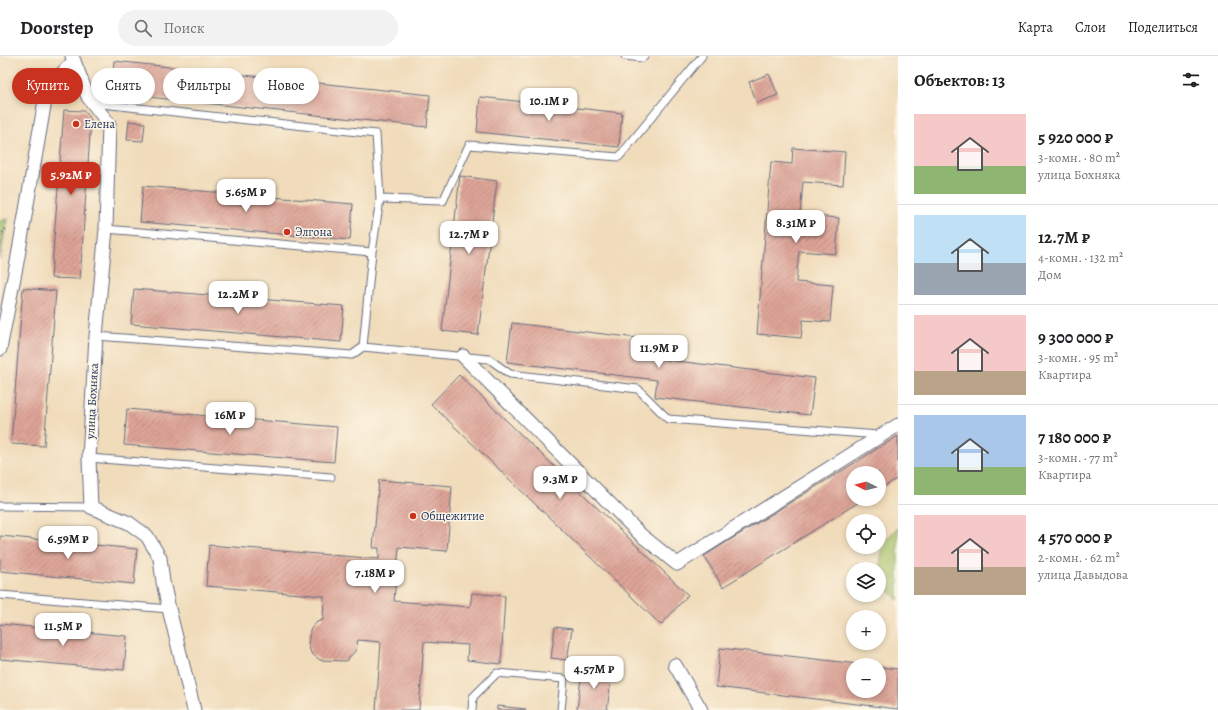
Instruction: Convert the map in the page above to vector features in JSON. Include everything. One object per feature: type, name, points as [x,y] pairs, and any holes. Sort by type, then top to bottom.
[{"type":"street","name":"улица Бохняка","points":[[0,349],[17,262],[47,89],[73,59],[91,102]]},
{"type":"street","name":"улица Бохняка","points":[[91,507],[89,458],[96,336],[106,229],[109,124],[93,104]]},
{"type":"street","points":[[463,356],[641,535],[678,564],[898,425]]},
{"type":"street","points":[[91,507],[129,523],[147,536],[160,558],[163,582],[169,609],[194,710]]},
{"type":"street","points":[[675,665],[701,710]]},
{"type":"lane","points":[[625,56],[642,58],[645,56]]},
{"type":"lane","points":[[380,198],[443,201],[469,145],[619,156],[702,56]]},
{"type":"lane","points":[[101,104],[376,134],[380,198],[372,252],[363,347]]},
{"type":"lane","points":[[106,229],[372,252]]},
{"type":"lane","points":[[96,336],[352,355],[363,347],[489,359],[510,374],[638,389],[668,419],[882,435]]},
{"type":"lane","points":[[89,458],[331,477]]},
{"type":"lane","points":[[0,506],[91,507]]},
{"type":"lane","points":[[0,595],[169,609]]},
{"type":"lane","points":[[472,710],[473,697],[497,673],[564,679],[561,710]]},
{"type":"green space","points":[[7,219],[0,259],[0,221]]},
{"type":"green space","points":[[898,528],[898,600],[887,588],[886,562],[881,562],[881,554],[886,554],[886,542]]},
{"type":"building","points":[[114,61],[179,68],[163,68],[163,99],[155,98],[155,68],[113,68]]},
{"type":"building","points":[[769,74],[778,95],[757,103],[749,82]]},
{"type":"building","points":[[245,75],[253,76],[253,104],[319,104],[319,83],[430,95],[427,127],[213,104],[245,104]]},
{"type":"building","points":[[480,97],[622,113],[619,147],[477,132]]},
{"type":"building","points":[[64,110],[85,111],[91,120],[80,279],[51,278]]},
{"type":"building","points":[[129,121],[145,123],[143,141],[127,140]]},
{"type":"building","points":[[793,148],[845,152],[843,185],[803,182],[800,215],[839,218],[836,254],[799,251],[796,282],[833,285],[830,322],[803,320],[801,338],[757,334],[771,162],[792,164]]},
{"type":"building","points":[[460,176],[497,181],[478,335],[442,331]]},
{"type":"building","points":[[143,186],[353,204],[350,240],[140,222]]},
{"type":"building","points":[[23,288],[56,291],[44,446],[11,444]]},
{"type":"building","points":[[134,289],[344,306],[341,342],[131,324]]},
{"type":"building","points":[[512,323],[662,341],[660,359],[815,378],[810,415],[655,397],[657,380],[507,362]]},
{"type":"building","points":[[459,375],[688,595],[661,625],[431,404]]},
{"type":"building","points":[[127,409],[337,427],[334,462],[124,445]]},
{"type":"building","points":[[898,436],[898,478],[886,486],[886,466],[850,466]]},
{"type":"building","points":[[846,468],[846,506],[853,506],[723,587],[704,556]]},
{"type":"building","points":[[379,480],[452,486],[447,551],[399,547],[394,601],[470,607],[472,593],[505,596],[501,664],[467,660],[468,645],[424,642],[419,710],[376,710],[381,642],[358,640],[356,650],[346,661],[320,660],[311,653],[308,644],[310,630],[317,622],[323,620],[324,596],[206,586],[209,545],[379,559],[379,548],[373,548]]},
{"type":"building","points":[[0,536],[137,549],[134,584],[0,571]]},
{"type":"building","points":[[0,624],[127,636],[124,670],[0,659]]},
{"type":"building","points":[[555,627],[572,629],[567,660],[551,658]]},
{"type":"building","points":[[720,648],[846,663],[846,698],[886,698],[886,668],[898,669],[898,709],[716,687]]},
{"type":"building","points":[[582,669],[612,672],[607,710],[577,710]]},
{"type":"building","points":[[497,706],[526,709],[526,710],[497,710]]},
{"type":"place","name":"Елена","points":[[76,124]]},
{"type":"place","name":"Элгона","points":[[287,232]]},
{"type":"place","name":"Общежитие","points":[[413,516]]}]
